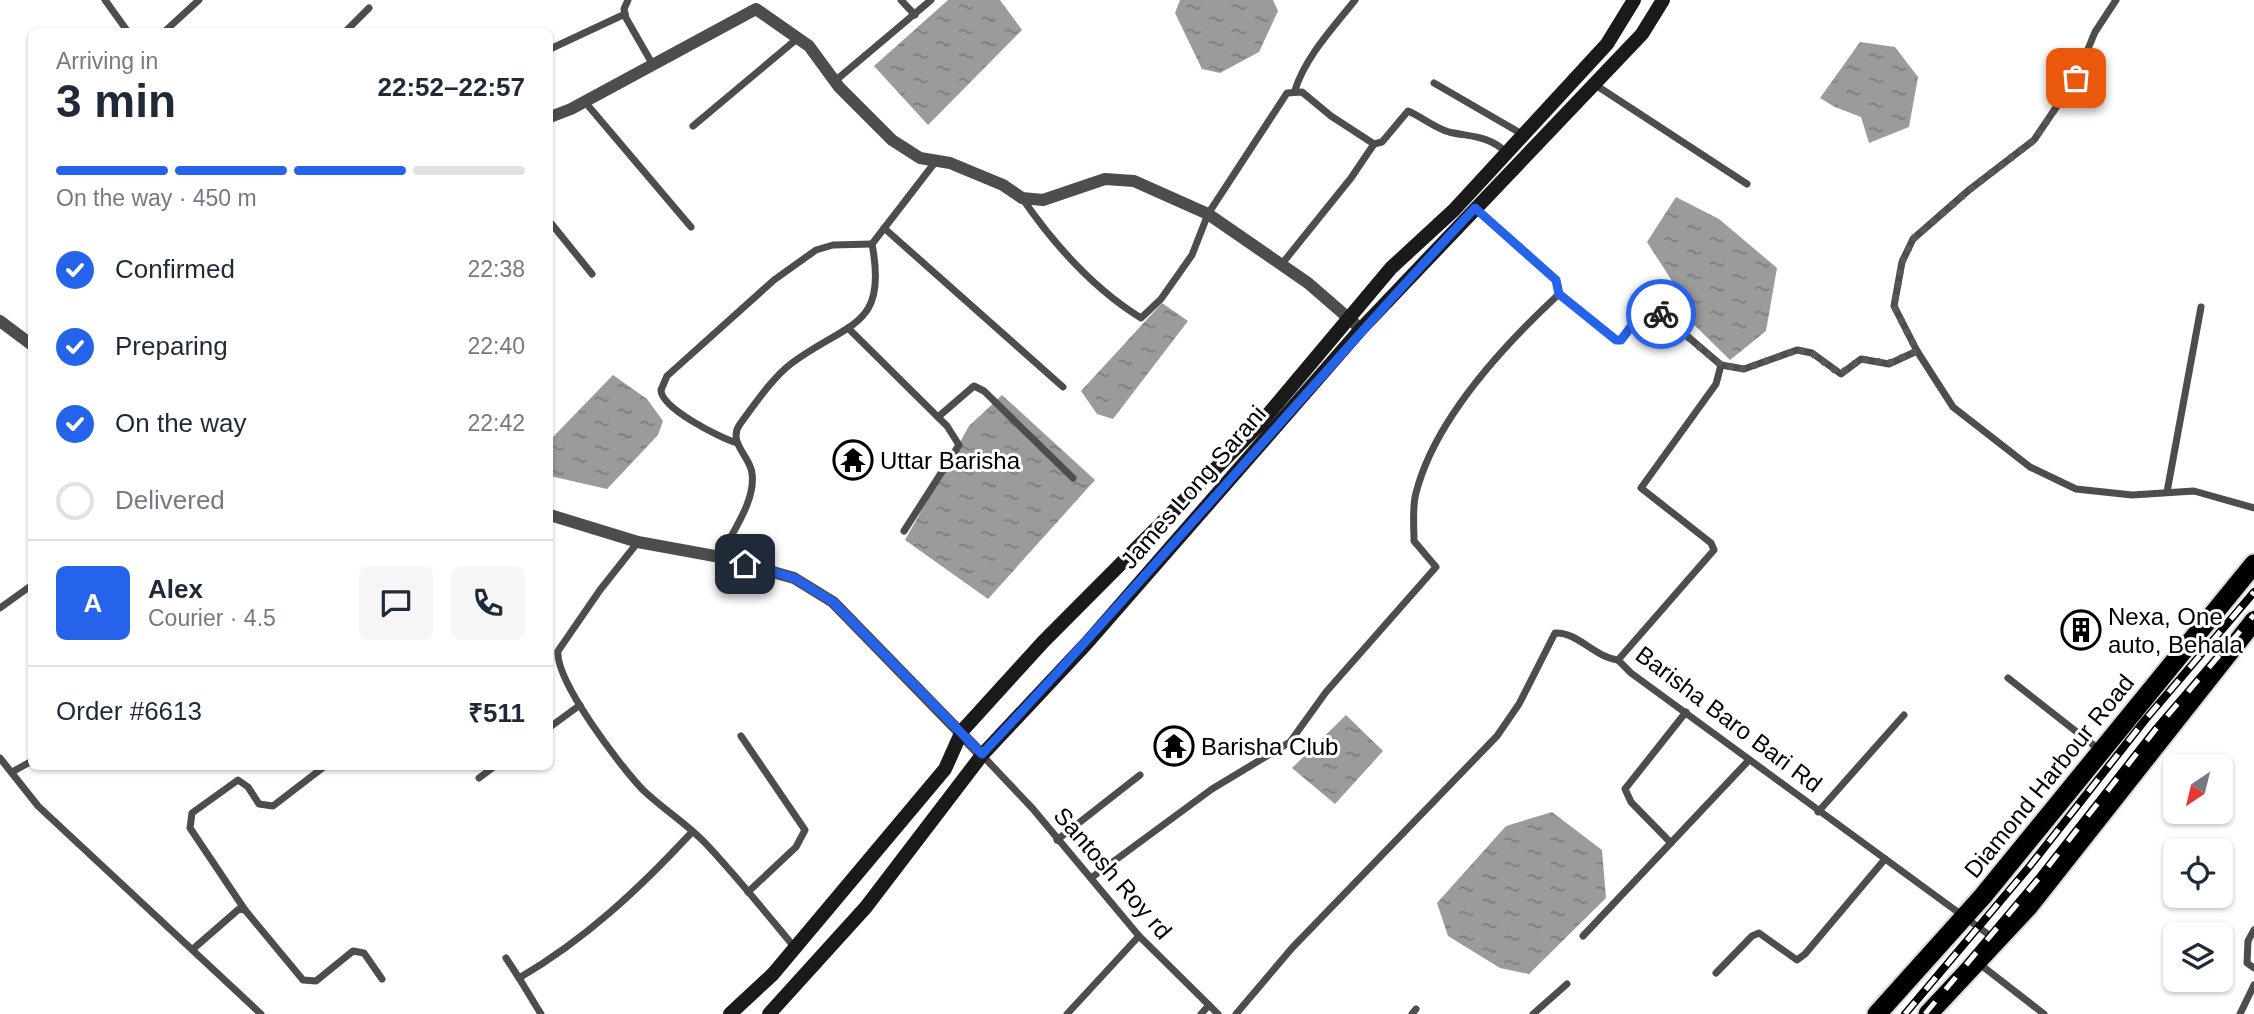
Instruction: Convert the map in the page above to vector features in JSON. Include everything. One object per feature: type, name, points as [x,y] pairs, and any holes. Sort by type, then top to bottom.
[{"type":"highway","name":"Diamond Harbour Road","points":[[1877,1014],[1965,916],[2254,564]]},
{"type":"highway","points":[[1928,1014],[2028,908],[2254,621]]},
{"type":"main road","points":[[730,1014],[773,974],[945,769],[962,731],[1043,642],[1251,434],[1391,268],[1454,211],[1606,44],[1634,0]]},
{"type":"main road","name":"James Long Sarani","points":[[769,1014],[866,907],[982,754],[1087,643],[1361,329],[1642,34],[1663,0]]},
{"type":"main road","points":[[1303,372],[1315,382]]},
{"type":"street","points":[[105,0],[125,28]]},
{"type":"street","points":[[168,28],[199,0]]},
{"type":"street","points":[[628,0],[625,14],[653,65]]},
{"type":"street","points":[[901,0],[915,15]]},
{"type":"street","points":[[835,81],[931,0]]},
{"type":"street","points":[[1295,90],[1300,72],[1355,0]]},
{"type":"street","points":[[2116,0],[2095,32],[2076,78],[2034,140],[1969,190],[1913,239],[1902,262],[1894,306],[1917,351],[1953,407],[2030,467],[2076,489],[2132,495],[2194,491],[2254,508]]},
{"type":"street","points":[[553,116],[585,102],[653,65],[753,5],[809,46],[835,81],[892,140],[920,158],[950,163],[1003,185],[1022,198],[1046,233],[1064,252],[1142,318],[1161,299],[1192,255],[1208,214],[1287,93],[1295,90],[1302,92],[1331,116],[1374,144]]},
{"type":"street","points":[[349,28],[369,8]]},
{"type":"street","points":[[553,48],[625,14]]},
{"type":"street","points":[[694,125],[797,38]]},
{"type":"street","points":[[1434,83],[1522,134]]},
{"type":"street","points":[[1594,84],[1747,184]]},
{"type":"street","points":[[585,102],[691,227]]},
{"type":"street","points":[[1281,265],[1351,178],[1374,144],[1382,142],[1408,111],[1450,132],[1472,134],[1497,144],[1506,152]]},
{"type":"street","points":[[720,557],[752,493],[752,470],[737,443],[737,427],[790,364],[864,315],[875,298],[877,270],[872,244],[936,161]]},
{"type":"street","points":[[1022,198],[1043,200],[1104,179],[1134,181],[1208,214],[1281,265],[1361,329]]},
{"type":"street","points":[[1475,208],[1556,280],[1559,294],[1616,340],[1621,340],[1645,308],[1653,307],[1721,365],[1744,369],[1797,350],[1812,353],[1840,374],[1861,359],[1889,363],[1917,351]]},
{"type":"street","points":[[553,226],[592,274]]},
{"type":"street","points":[[884,228],[1063,387]]},
{"type":"street","points":[[737,443],[718,438],[666,401],[661,390],[667,376],[774,280],[816,250],[833,245],[872,244]]},
{"type":"street","points":[[1091,878],[1212,789],[1290,742],[1326,692],[1436,568],[1414,541],[1415,496],[1426,459],[1505,344],[1559,294]]},
{"type":"street","points":[[2167,492],[2201,307]]},
{"type":"street","points":[[0,321],[28,342]]},
{"type":"street","points":[[848,328],[938,417],[957,438],[959,445],[904,531]]},
{"type":"street","name":"Barisha Baro Bari Rd","points":[[1721,365],[1716,384],[1641,488],[1712,543],[1714,550],[1618,660],[1630,673],[1997,940]]},
{"type":"street","points":[[938,417],[964,391],[974,386],[984,391],[1073,478]]},
{"type":"street","points":[[553,516],[638,542],[720,557],[794,578],[833,602],[982,754]]},
{"type":"street","points":[[638,542],[600,590],[558,651],[557,663],[580,705],[642,789],[692,832],[795,948]]},
{"type":"street","points":[[0,608],[28,588]]},
{"type":"street","points":[[1236,1014],[1292,948],[1497,736],[1519,704],[1555,633],[1566,633],[1597,654],[1618,660]]},
{"type":"street","points":[[2008,678],[2101,751]]},
{"type":"street","points":[[553,725],[580,705]]},
{"type":"street","points":[[1671,843],[1631,802],[1625,789],[1686,712]]},
{"type":"street","points":[[1818,811],[1904,715]]},
{"type":"street","points":[[741,736],[805,830],[796,847],[748,892]]},
{"type":"street","name":"Santosh Roy rd","points":[[982,754],[1033,809],[1139,936],[1218,1014]]},
{"type":"street","points":[[0,758],[38,806],[261,1014]]},
{"type":"street","points":[[1583,936],[1749,760]]},
{"type":"street","points":[[12,772],[28,763]]},
{"type":"street","points":[[320,770],[273,806],[259,804],[248,787],[238,780],[192,813],[190,828],[245,911],[303,980],[316,981],[353,951],[364,953],[382,979]]},
{"type":"street","points":[[479,778],[490,770]]},
{"type":"street","points":[[1057,840],[1140,775]]},
{"type":"street","points":[[519,978],[561,953],[628,898],[692,832]]},
{"type":"street","points":[[1716,973],[1752,936],[1759,933],[1797,960],[1885,859]]},
{"type":"street","points":[[193,949],[235,910],[245,911]]},
{"type":"street","points":[[2254,930],[2248,941],[2247,963],[2254,968]]},
{"type":"street","points":[[1067,1014],[1139,936]]},
{"type":"street","points":[[506,958],[541,1014]]},
{"type":"street","points":[[1977,962],[2044,1014]]},
{"type":"street","points":[[1533,1014],[1567,984]]},
{"type":"street","points":[[2240,1014],[2254,985]]},
{"type":"street","points":[[1201,1014],[1209,1005]]},
{"type":"water","points":[[948,0],[1000,0],[1022,30],[928,125],[874,66]]},
{"type":"water","points":[[1180,0],[1273,0],[1278,11],[1259,52],[1220,73],[1202,69],[1175,13]]},
{"type":"water","points":[[1860,42],[1895,47],[1918,77],[1909,127],[1869,143],[1861,117],[1820,98]]},
{"type":"water","points":[[1676,197],[1719,219],[1777,268],[1766,331],[1730,360],[1677,308],[1672,281],[1647,242]]},
{"type":"water","points":[[1162,303],[1188,321],[1113,419],[1097,414],[1081,391]]},
{"type":"water","points":[[613,375],[647,399],[663,421],[658,435],[607,489],[553,477],[553,437]]},
{"type":"water","points":[[1002,395],[1095,480],[988,599],[905,540],[969,426]]},
{"type":"water","points":[[1346,715],[1383,751],[1335,804],[1292,768]]},
{"type":"water","points":[[1552,812],[1602,850],[1606,898],[1529,974],[1500,968],[1448,936],[1437,903],[1506,826]]},
{"type":"railway","points":[[1905,1014],[2029,867],[2145,720],[2254,592]]},
{"type":"railway","points":[[1925,1014],[2040,877],[2156,729],[2254,615]]},
{"type":"way so far","points":[[1661,314],[1721,365],[1744,369],[1797,350],[1812,353],[1840,374],[1861,359],[1889,363],[1917,351],[1894,306],[1902,262],[1913,239],[1969,190],[2034,140],[2076,78]]},
{"type":"place","name":"Uttar Barisha","points":[[853,460]]},
{"type":"place","name":"Nexa, One auto, Behala","points":[[2081,630]]},
{"type":"place","name":"Barisha Club","points":[[1174,746]]},
{"type":"route","points":[[745,564],[794,578],[833,602],[982,754],[1087,643],[1361,329],[1475,208],[1556,280],[1559,294],[1616,340],[1621,340],[1645,308],[1653,307],[1661,314]]}]
